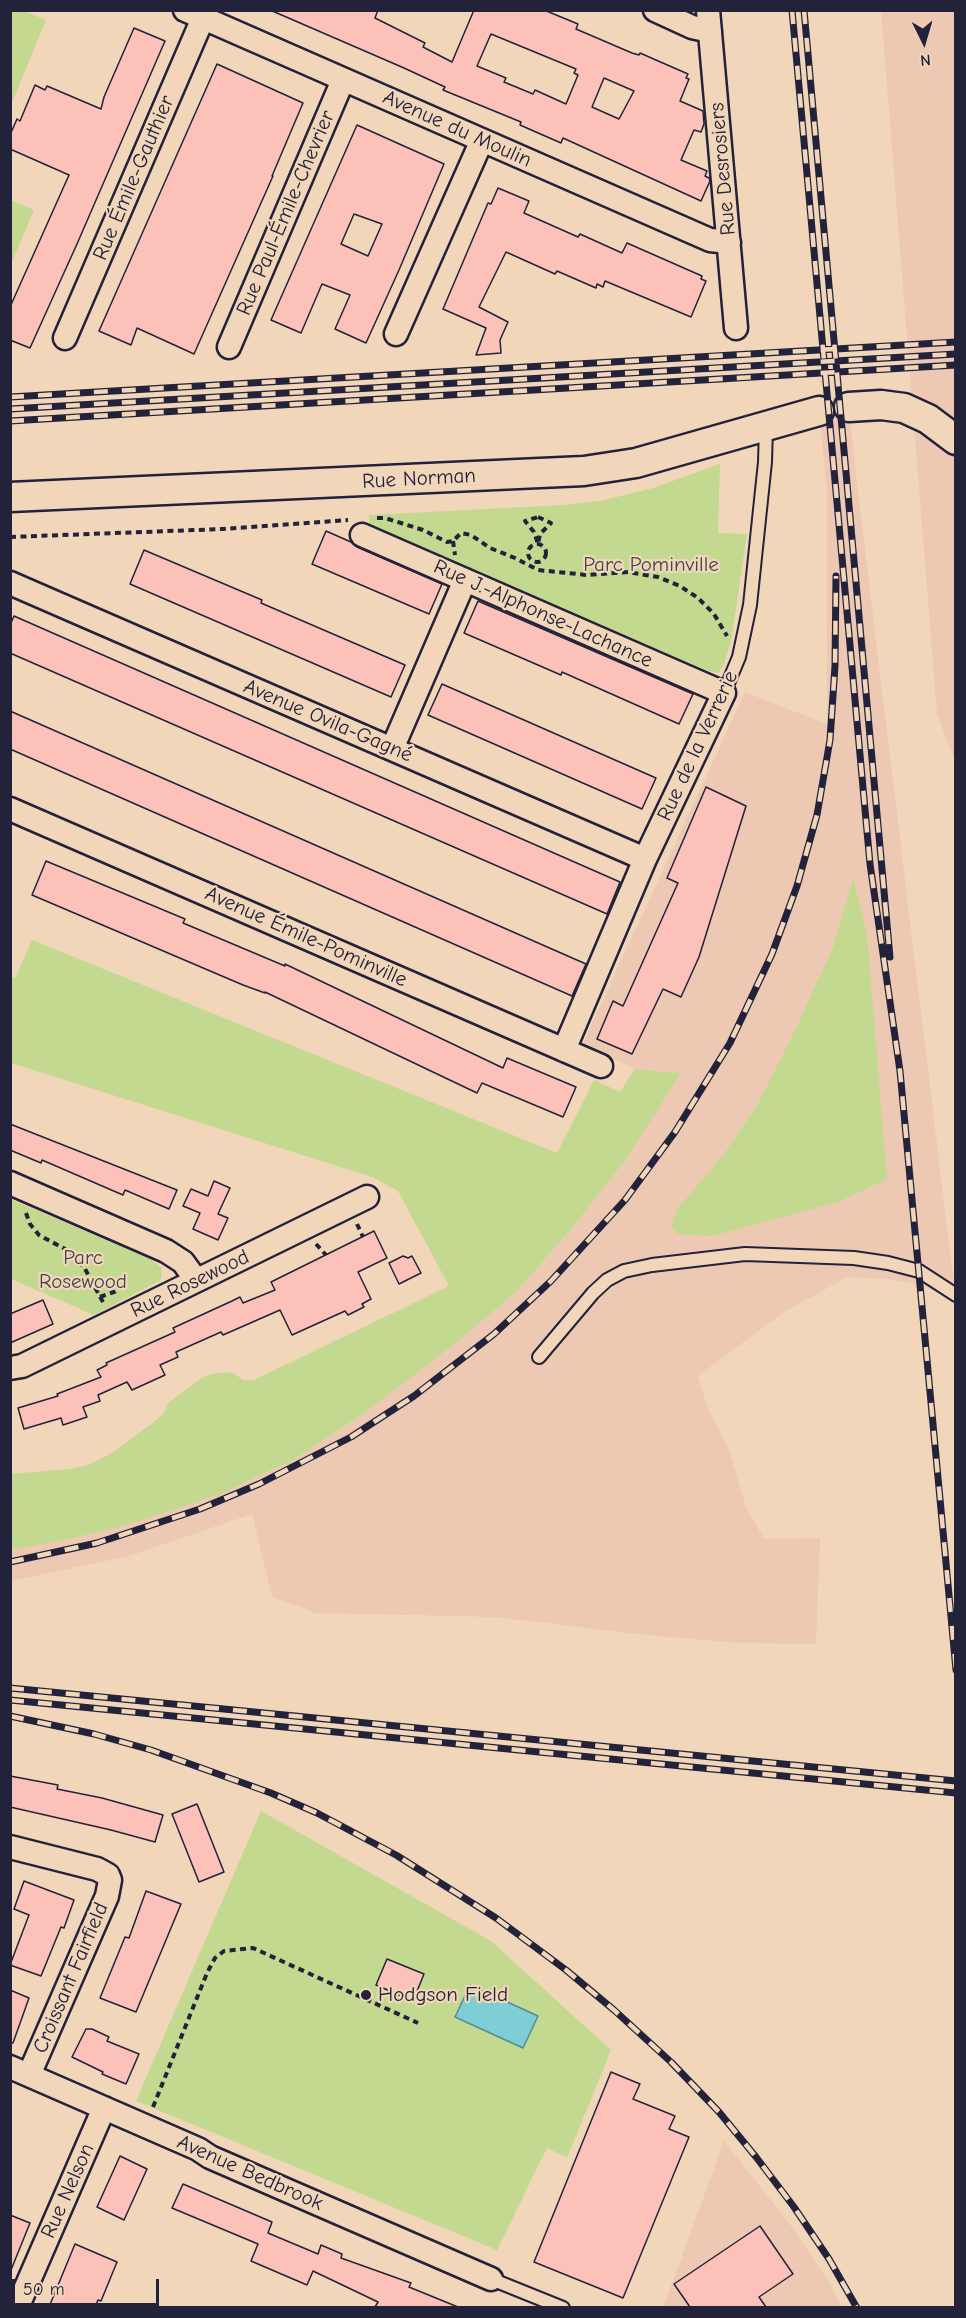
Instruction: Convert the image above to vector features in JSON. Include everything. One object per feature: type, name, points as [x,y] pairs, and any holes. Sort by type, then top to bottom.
[{"type":"street","points":[[655,10],[692,27],[709,21]]},
{"type":"street","name":"Avenue du Moulin","points":[[194,14],[710,240],[729,242]]},
{"type":"street","name":"Rue Émile-Gauthier","points":[[65,338],[194,14]]},
{"type":"street","name":"Rue Desrosiers","points":[[709,21],[736,328]]},
{"type":"street","name":"Rue Paul-Émile-Chevrier","points":[[229,347],[343,80]]},
{"type":"street","points":[[396,334],[482,140]]},
{"type":"street","points":[[849,407],[881,405],[904,408],[928,419],[956,440]]},
{"type":"street","name":"Rue Norman","points":[[10,497],[584,471],[636,463],[819,411]]},
{"type":"street","name":"Rue J.-Alphonse-Lachance","points":[[360,524],[465,580],[724,693]]},
{"type":"street","points":[[392,749],[465,580]]},
{"type":"street","name":"Avenue Ovila-Gagné","points":[[10,583],[645,859]]},
{"type":"street","name":"Rue de la Verrerie","points":[[564,1050],[645,859],[724,693]]},
{"type":"street","name":"Avenue Émile-Pominville","points":[[12,814],[601,1066]]},
{"type":"street","points":[[10,1184],[166,1251],[183,1262],[196,1280]]},
{"type":"street","name":"Rue Rosewood","points":[[11,1368],[22,1366],[367,1197]]},
{"type":"street","name":"Croissant Fairfield","points":[[10,1847],[90,1867],[104,1872],[110,1880],[107,1896],[20,2071]]},
{"type":"street","name":"Avenue Bedbrook","points":[[20,2071],[198,2149],[210,2157],[491,2279]]},
{"type":"street","name":"Rue Nelson","points":[[17,2307],[104,2108]]},
{"type":"lane","name":"Rue de la Verrerie","points":[[724,693],[739,657],[750,605],[765,462],[766,426]]},
{"type":"lane","points":[[539,1357],[578,1310],[608,1280],[624,1271],[652,1265],[745,1254],[854,1258],[919,1271],[956,1295]]},
{"type":"lane","points":[[491,2279],[563,2307]]},
{"type":"path","points":[[538,517],[551,523],[540,534],[538,544],[534,532],[525,521],[538,517]]},
{"type":"path","points":[[10,537],[360,524],[380,518],[423,530],[447,542],[453,541],[462,533],[471,535],[490,548],[515,558],[532,569],[599,575],[619,572],[648,574],[680,586],[706,606],[721,624],[730,642]]},
{"type":"path","points":[[538,544],[548,551],[544,560],[534,562],[528,556],[526,548],[538,544]]},
{"type":"path","points":[[532,569],[534,562]]},
{"type":"path","points":[[599,575],[600,581]]},
{"type":"path","points":[[27,1206],[26,1217],[34,1230],[65,1249],[84,1267],[106,1309]]},
{"type":"path","points":[[355,1221],[363,1237]]},
{"type":"path","points":[[312,1241],[326,1255]]},
{"type":"path","points":[[100,1297],[105,1292],[114,1293],[123,1286]]},
{"type":"path","points":[[150,2113],[207,1973],[215,1958],[224,1951],[253,1948],[418,2023]]},
{"type":"shaded area","points":[[881,11],[955,11],[955,762],[937,714]]},
{"type":"shaded area","points":[[848,396],[956,1301],[923,1286],[895,1280],[848,1277],[787,1310],[698,1376],[708,1409],[729,1450],[746,1507],[764,1539],[820,1538],[816,1644],[738,1643],[636,1634],[496,1617],[316,1613],[272,1597],[252,1514],[129,1556],[11,1581],[11,1550],[70,1539],[129,1524],[223,1493],[293,1460],[457,1342],[515,1293],[572,1228],[627,1158],[680,1073],[635,1069],[583,1043],[745,692],[827,724],[827,494],[818,398]],"holes":[[[853,880],[867,933],[886,1179],[721,1158],[757,1105],[793,1034],[833,947]]]},
{"type":"shaded area","points":[[724,2141],[792,2227],[826,2277],[842,2307],[663,2308]]},
{"type":"green space","points":[[11,10],[24,11],[46,20],[11,105]]},
{"type":"green space","points":[[11,200],[34,210],[11,264]]},
{"type":"green space","name":"Parc Pominville","points":[[720,464],[718,533],[747,534],[731,642],[724,664],[718,673],[708,671],[369,525],[369,515],[600,501],[653,488]]},
{"type":"green space","points":[[853,878],[867,933],[887,1179],[838,1202],[712,1236],[678,1234],[671,1227],[677,1209],[721,1158],[757,1105],[793,1034],[833,947]]},
{"type":"green space","points":[[32,940],[557,1153],[594,1080],[620,1092],[635,1069],[681,1073],[627,1158],[572,1228],[515,1293],[457,1342],[367,1411],[293,1460],[223,1493],[130,1524],[70,1539],[11,1550],[11,1474],[88,1465],[110,1454],[154,1422],[164,1413],[169,1402],[203,1377],[228,1372],[243,1380],[254,1380],[449,1286],[398,1191],[372,1177],[11,1063],[11,977],[15,978]]},
{"type":"green space","name":"Parc Rosewood","points":[[10,1199],[150,1259],[162,1268],[161,1280],[94,1315],[11,1279]]},
{"type":"green space","name":"Hodgson Field","points":[[261,1811],[491,1941],[611,2050],[567,2158],[547,2148],[497,2250],[136,2101]]},
{"type":"water","points":[[470,1985],[538,2016],[523,2048],[455,2017]]},
{"type":"building","points":[[270,10],[378,10],[375,18],[425,43],[423,47],[452,62],[474,10],[544,10],[578,24],[576,29],[688,74],[686,78],[689,79],[680,101],[703,111],[704,124],[701,132],[694,130],[681,160],[707,171],[705,176],[710,181],[701,201],[563,138],[561,143],[520,125],[521,122],[443,90],[445,87]],"holes":[[[491,34],[576,69],[574,73],[578,75],[566,104],[535,90],[533,94],[504,82],[506,78],[477,66]],[[604,78],[634,91],[619,119],[592,107]]]},
{"type":"building","points":[[134,28],[165,41],[30,348],[10,340],[10,307],[69,175],[10,149],[10,135],[17,119],[20,121],[35,85],[45,90],[47,86],[101,109]]},
{"type":"building","points":[[217,64],[303,103],[194,354],[137,328],[131,345],[99,331]]},
{"type":"building","points":[[357,125],[444,164],[366,343],[335,329],[350,295],[322,284],[301,333],[271,320]],"holes":[[[354,214],[382,224],[368,256],[341,244]]]},
{"type":"building","points":[[498,188],[529,201],[524,213],[578,237],[580,234],[622,253],[627,243],[702,276],[701,279],[706,281],[691,317],[605,281],[603,287],[597,284],[596,288],[557,271],[555,274],[506,252],[479,307],[508,322],[500,340],[501,353],[476,355],[486,328],[443,309],[488,203],[491,204]]},
{"type":"building","points":[[326,531],[442,584],[429,614],[312,564]]},
{"type":"building","points":[[144,550],[262,600],[261,603],[405,665],[391,697],[130,584]]},
{"type":"building","points":[[478,601],[693,694],[679,724],[562,672],[561,675],[464,633]]},
{"type":"building","points":[[14,616],[620,882],[607,914],[10,653],[10,625]]},
{"type":"building","points":[[442,684],[656,778],[642,809],[428,715]]},
{"type":"building","points":[[10,711],[586,964],[572,996],[10,749]]},
{"type":"building","points":[[706,787],[746,806],[699,957],[681,997],[663,989],[632,1054],[597,1039],[613,1001],[623,1006],[678,883],[667,878]]},
{"type":"building","points":[[46,861],[185,919],[183,923],[285,966],[285,964],[503,1068],[507,1058],[576,1087],[563,1117],[482,1083],[477,1093],[265,992],[243,985],[32,895]]},
{"type":"building","points":[[10,1124],[177,1190],[169,1209],[125,1190],[123,1195],[42,1160],[41,1163],[10,1150]]},
{"type":"building","points":[[214,1181],[230,1188],[218,1214],[228,1218],[218,1240],[193,1229],[200,1213],[183,1206],[191,1189],[208,1196]]},
{"type":"building","points":[[374,1231],[387,1258],[358,1272],[371,1299],[362,1304],[364,1307],[348,1315],[345,1311],[292,1335],[280,1310],[223,1335],[221,1332],[176,1352],[178,1357],[160,1365],[165,1375],[132,1390],[127,1382],[98,1395],[100,1401],[83,1407],[87,1417],[63,1425],[61,1418],[24,1429],[18,1408],[58,1396],[57,1394],[101,1377],[97,1370],[107,1365],[106,1363],[175,1332],[173,1328],[240,1297],[243,1303],[275,1290],[271,1282]]},
{"type":"building","points":[[403,1256],[408,1258],[412,1256],[421,1273],[399,1284],[389,1263]]},
{"type":"building","points":[[43,1300],[53,1324],[10,1343],[10,1314]]},
{"type":"building","points":[[10,1776],[58,1785],[57,1789],[102,1798],[163,1815],[155,1842],[10,1807]]},
{"type":"building","points":[[197,1804],[224,1872],[199,1882],[172,1814]]},
{"type":"building","points":[[24,1881],[74,1900],[64,1928],[61,1927],[41,1976],[10,1965],[29,1915],[14,1909]]},
{"type":"building","points":[[146,1891],[181,1904],[136,2012],[100,1998],[125,1937],[129,1938]]},
{"type":"building","points":[[387,1959],[424,1974],[413,2001],[376,1985]]},
{"type":"building","points":[[10,1990],[29,1998],[13,2043],[10,2043]]},
{"type":"building","points":[[86,2029],[92,2029],[109,2037],[107,2041],[139,2054],[126,2084],[72,2057]]},
{"type":"building","points":[[611,2072],[640,2084],[633,2099],[675,2116],[669,2129],[689,2137],[623,2298],[534,2262]]},
{"type":"building","points":[[120,2156],[147,2169],[124,2220],[97,2207]]},
{"type":"building","points":[[183,2184],[272,2222],[268,2233],[318,2254],[321,2245],[342,2254],[341,2258],[411,2283],[409,2287],[458,2307],[375,2307],[378,2302],[313,2271],[307,2285],[251,2261],[258,2244],[172,2208]]},
{"type":"building","points":[[10,2215],[30,2223],[11,2270],[10,2270]]},
{"type":"building","points":[[760,2226],[793,2274],[759,2297],[766,2307],[690,2307],[674,2284]]},
{"type":"building","points":[[75,2244],[117,2262],[101,2301],[98,2300],[95,2307],[49,2307]]},
{"type":"railway","points":[[792,10],[870,864],[900,1071],[956,1670]]},
{"type":"railway","points":[[804,10],[890,957]]},
{"type":"railway","points":[[10,397],[956,342]]},
{"type":"railway","points":[[10,409],[956,354]]},
{"type":"railway","points":[[10,421],[956,365]]},
{"type":"railway","points":[[10,1562],[97,1543],[200,1509],[259,1484],[351,1437],[414,1396],[494,1334],[551,1281],[625,1200],[675,1132],[730,1043],[772,954],[797,886],[817,815],[830,740],[835,666],[836,576]]},
{"type":"railway","points":[[10,1688],[956,1781]]},
{"type":"railway","points":[[10,1700],[956,1793]]},
{"type":"railway","points":[[10,1716],[94,1734],[151,1750],[271,1793],[317,1813],[396,1855],[496,1918],[566,1970],[614,2010],[671,2062],[719,2112],[794,2207],[829,2259],[857,2308]]},
{"type":"place","name":"Hodgson Field","points":[[366,1995]]}]
